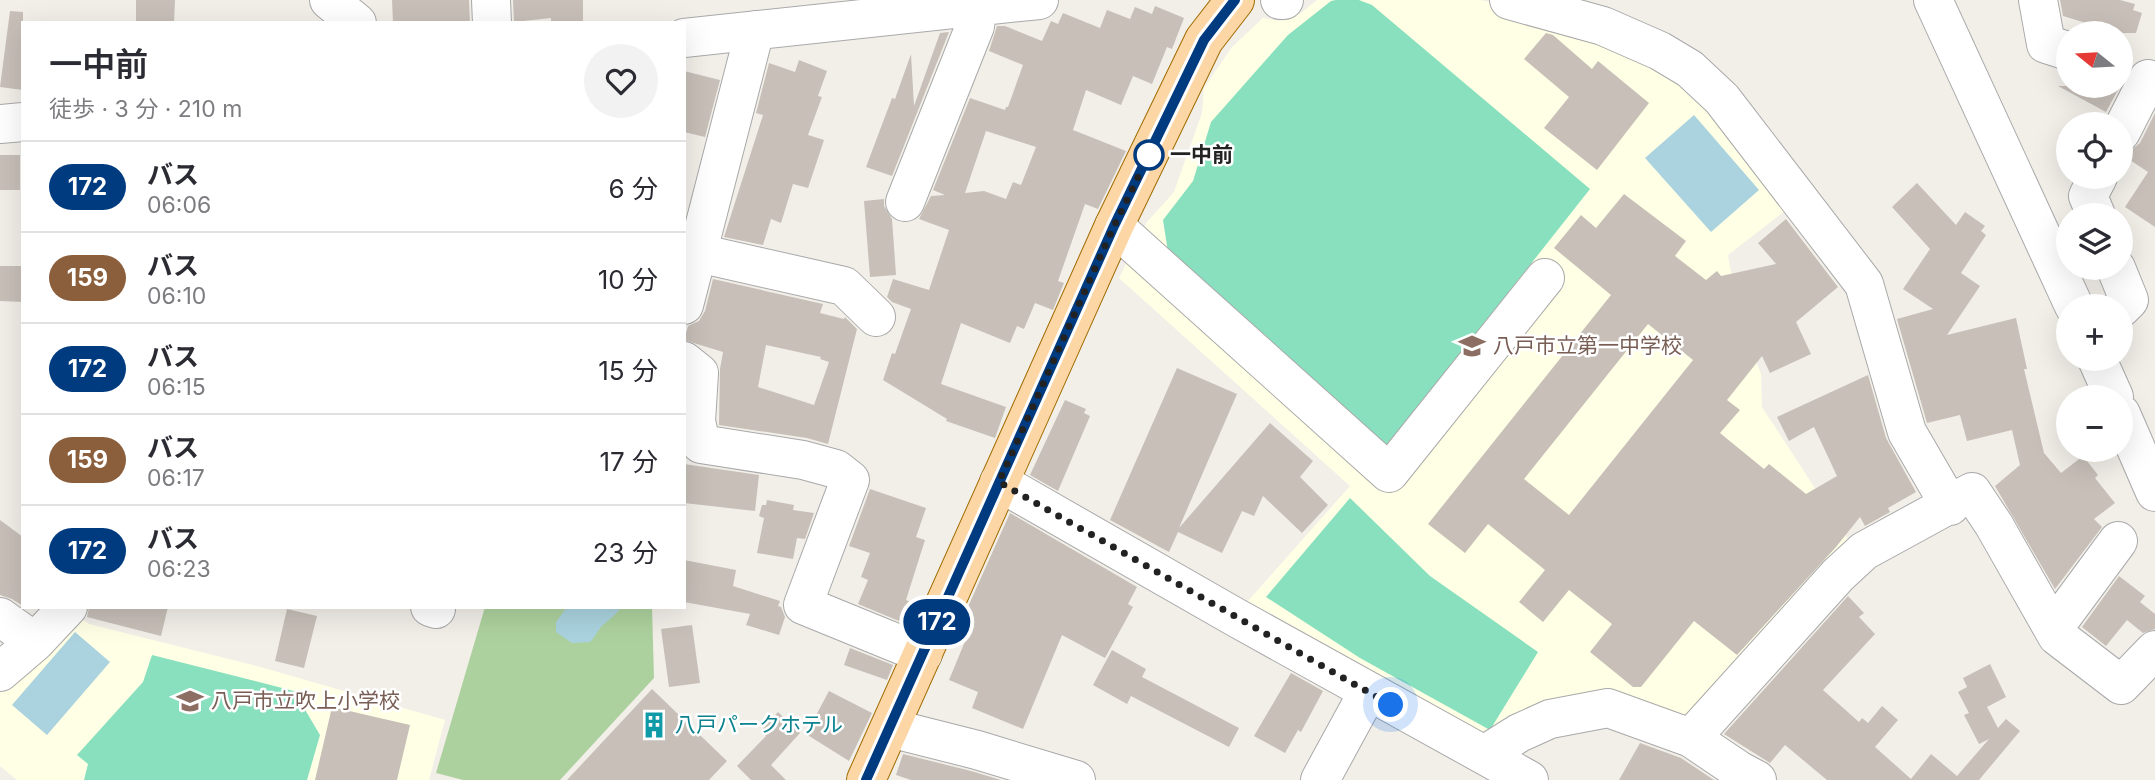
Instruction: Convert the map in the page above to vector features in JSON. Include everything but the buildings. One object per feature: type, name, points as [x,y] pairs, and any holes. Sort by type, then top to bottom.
[{"type":"main road","points":[[866,780],[1114,226],[1204,40],[1235,0]]},
{"type":"street","points":[[329,0],[354,21]]},
{"type":"street","points":[[491,0],[492,21]]},
{"type":"street","points":[[686,38],[1039,0]]},
{"type":"street","points":[[1509,0],[1603,26],[1660,51],[1690,69],[1722,99],[1864,284],[1907,432],[1950,506]]},
{"type":"street","points":[[1933,0],[2068,294]]},
{"type":"street","points":[[2038,0],[2046,44],[2056,47]]},
{"type":"street","points":[[905,202],[975,26],[978,5]]},
{"type":"street","points":[[686,298],[755,30]]},
{"type":"street","points":[[2128,112],[2141,77]]},
{"type":"street","points":[[0,124],[21,122]]},
{"type":"street","points":[[1114,226],[1390,473],[1545,278]]},
{"type":"street","points":[[698,253],[844,286],[876,317]]},
{"type":"street","points":[[686,362],[699,373],[696,421],[701,444],[803,460],[836,469],[850,480],[803,605],[923,654]]},
{"type":"street","points":[[2133,442],[2155,492]]},
{"type":"street","points":[[999,482],[1368,692],[1529,780]]},
{"type":"street","points":[[1691,738],[1838,575],[1864,551],[1972,492],[1994,525],[2057,636],[2122,685],[2155,650]]},
{"type":"street","points":[[2053,629],[2118,541]]},
{"type":"street","points":[[0,672],[35,642],[66,609]]},
{"type":"street","points":[[0,617],[35,642]]},
{"type":"street","points":[[1320,780],[1368,692]]},
{"type":"street","points":[[1484,755],[1519,733],[1550,719],[1608,708],[1691,738],[1757,780]]},
{"type":"street","points":[[890,728],[977,750],[1076,780]]},
{"type":"shaded area","name":"八戸市立第一中学校","points":[[1317,0],[1480,0],[1524,9],[1655,55],[1794,204],[1728,255],[1739,318],[1761,374],[1762,407],[1854,548],[1700,711],[1683,716],[1491,736],[1248,601],[1350,486],[1119,278],[1147,222],[1174,192],[1202,113],[1204,88],[1232,47],[1263,18],[1281,21],[1301,13]]},
{"type":"shaded area","name":"八戸市立吹上小学校","points":[[72,612],[89,624],[257,666],[445,720],[429,780],[17,780],[0,766],[0,683]]},
{"type":"green space","points":[[1359,0],[1372,5],[1590,189],[1384,450],[1168,252],[1163,220],[1193,181],[1211,122],[1288,35],[1331,1]]},
{"type":"green space","points":[[1350,498],[1430,576],[1538,652],[1490,730],[1360,658],[1266,597]]},
{"type":"green space","points":[[484,609],[652,609],[654,678],[560,780],[463,780],[436,773]]},
{"type":"green space","points":[[152,655],[294,691],[320,735],[307,780],[84,780],[88,764],[77,755],[143,682]]},
{"type":"water","points":[[1694,115],[1759,190],[1711,232],[1645,158]]},
{"type":"water","points":[[566,609],[619,609],[590,642],[572,643],[556,632],[556,622]]},
{"type":"water","points":[[75,632],[110,662],[47,735],[12,705]]},
{"type":"bus line","name":"172","points":[[866,780],[1114,226],[1204,40],[1235,0]]},
{"type":"place","name":"一中前","points":[[1149,155]]},
{"type":"place","name":"八戸市立第一中学校","points":[[1472,346]]},
{"type":"place","name":"八戸市立吹上小学校","points":[[190,701]]},
{"type":"place","name":"八戸パークホテル","points":[[654,725]]},
{"type":"route","points":[[1149,155],[1114,226],[999,482],[1391,705]]}]
